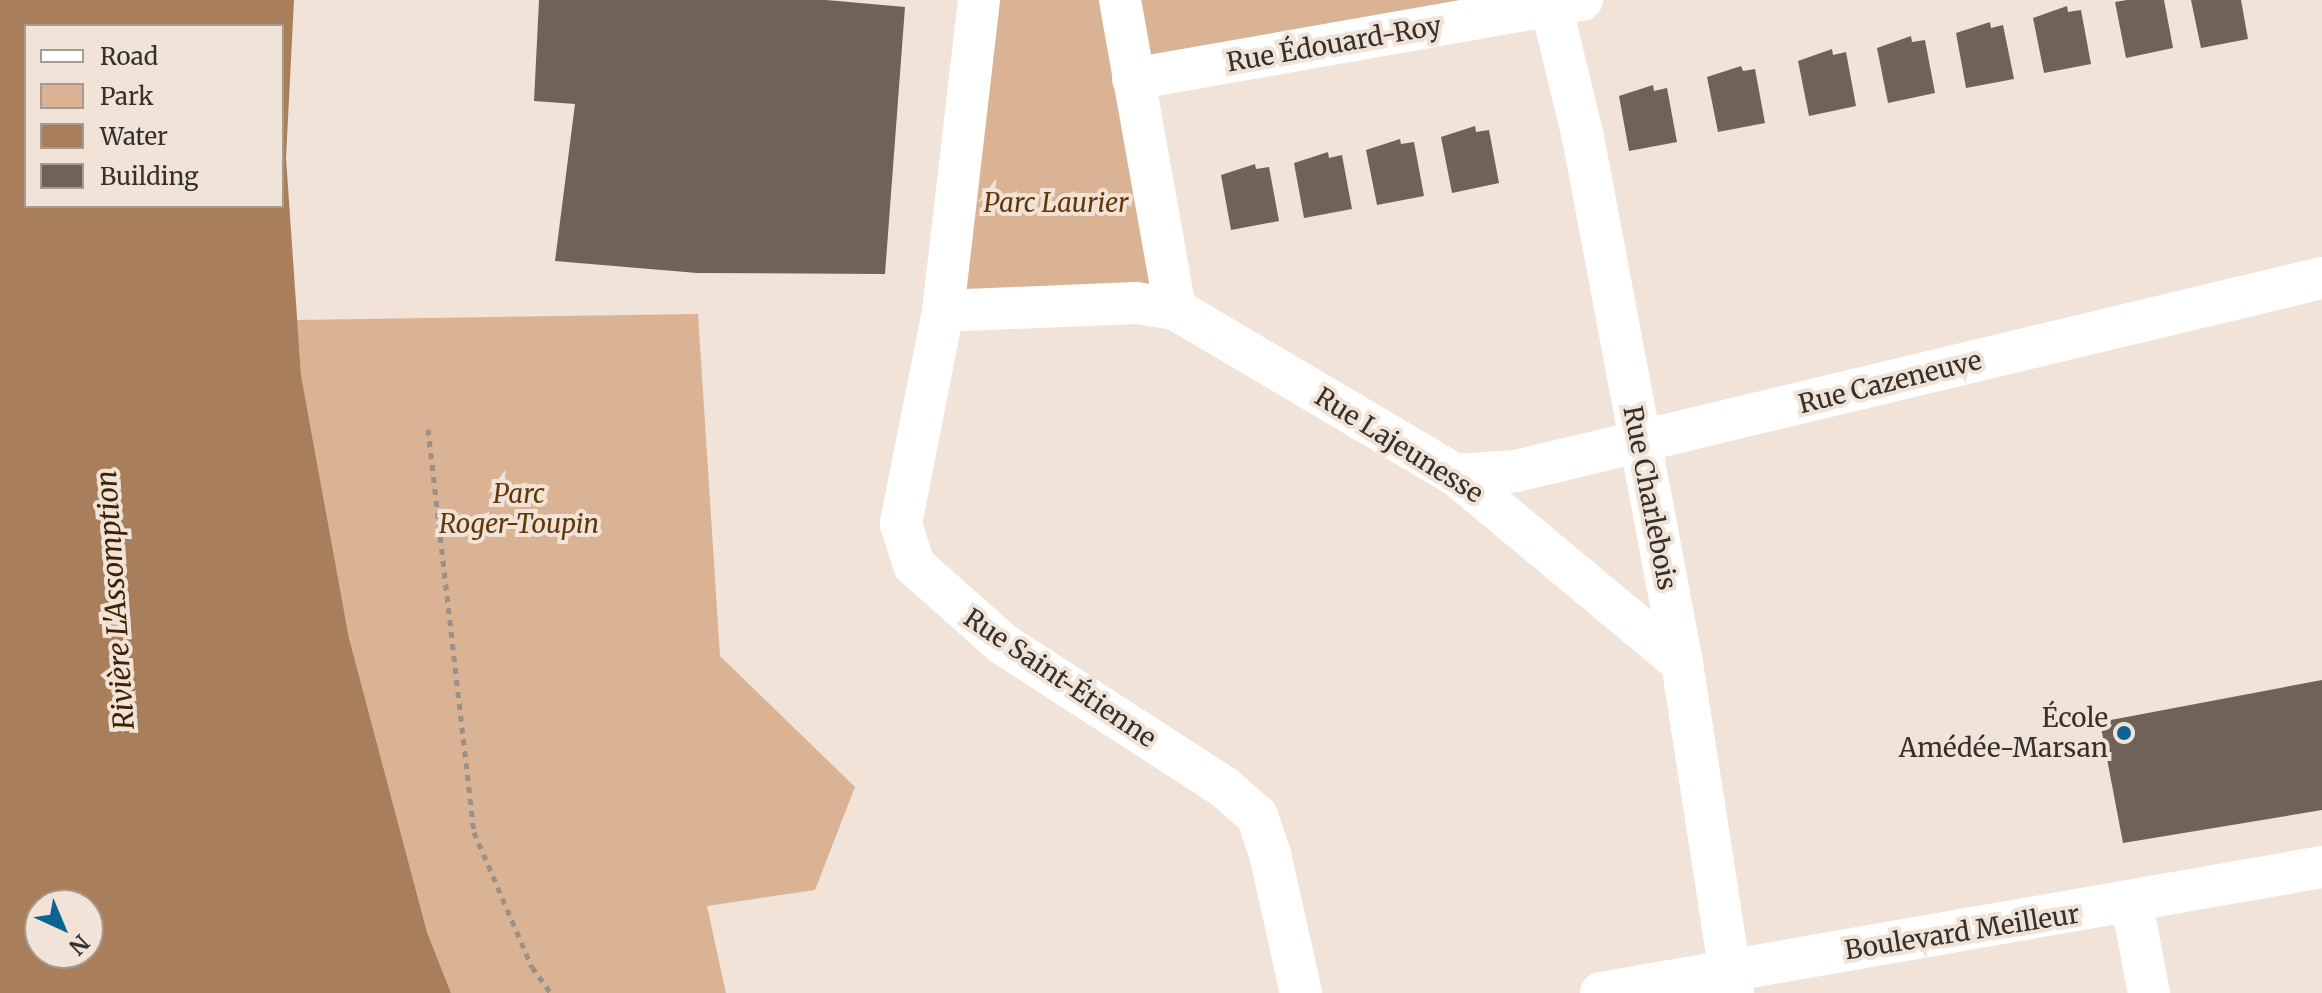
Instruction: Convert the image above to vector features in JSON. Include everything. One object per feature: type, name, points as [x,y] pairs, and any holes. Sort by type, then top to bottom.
[{"type":"street","name":"Rue Saint-Étienne","points":[[979,0],[943,311],[901,524],[914,565],[1003,644],[1224,787],[1257,816],[1270,854],[1301,993]]},
{"type":"street","points":[[1120,0],[1175,309]]},
{"type":"street","name":"Rue Édouard-Roy","points":[[1133,79],[1566,3]]},
{"type":"street","name":"Rue Charlebois","points":[[1566,3],[1583,137],[1638,443],[1682,663],[1731,982]]},
{"type":"street","name":"Rue Cazeneuve","points":[[1456,475],[1516,471],[2322,278]]},
{"type":"street","name":"Rue Lajeunesse","points":[[943,311],[1136,303],[1175,309],[1456,475],[1682,663]]},
{"type":"street","name":"Boulevard Meilleur","points":[[1601,993],[1731,982],[2322,867]]},
{"type":"street","points":[[2132,904],[2149,993]]},
{"type":"path","points":[[428,429],[474,832],[532,967],[551,993]]},
{"type":"green space","name":"Parc Laurier","points":[[979,0],[1582,0],[1134,79],[1175,309],[943,311]]},
{"type":"green space","name":"Parc Roger-Toupin","points":[[698,314],[720,656],[855,787],[815,890],[707,906],[726,993],[451,993],[427,932],[349,638],[301,375],[297,320]]},
{"type":"water","name":"Rivière L'Assomption","points":[[0,0],[294,0],[286,158],[301,375],[349,638],[427,932],[451,993],[0,993]]},
{"type":"building","points":[[539,0],[826,0],[905,7],[885,274],[697,273],[555,261],[575,104],[534,101]]},
{"type":"building","points":[[2164,0],[2173,48],[2126,58],[2115,2]]},
{"type":"building","points":[[2191,0],[2241,0],[2248,39],[2201,48]]},
{"type":"building","points":[[2067,6],[2068,12],[2081,10],[2091,64],[2044,73],[2033,18]]},
{"type":"building","points":[[1990,22],[1991,28],[2003,25],[2014,79],[1966,88],[1956,33]]},
{"type":"building","points":[[1911,36],[1912,42],[1925,40],[1935,93],[1888,103],[1877,48]]},
{"type":"building","points":[[1832,49],[1833,55],[1846,52],[1856,106],[1809,116],[1798,61]]},
{"type":"building","points":[[1741,66],[1743,71],[1755,69],[1765,123],[1718,132],[1707,77]]},
{"type":"building","points":[[1653,85],[1654,91],[1667,88],[1677,142],[1629,151],[1619,96]]},
{"type":"building","points":[[1475,126],[1476,132],[1489,130],[1499,183],[1452,193],[1441,137]]},
{"type":"building","points":[[1400,139],[1401,144],[1414,142],[1424,196],[1377,205],[1366,150]]},
{"type":"building","points":[[1328,152],[1329,158],[1342,155],[1352,209],[1304,218],[1294,163]]},
{"type":"building","points":[[1255,164],[1256,169],[1269,167],[1279,221],[1231,230],[1221,175]]},
{"type":"building","points":[[2322,680],[2322,810],[2123,843],[2100,722]]},
{"type":"place","name":"École Amédée-Marsan","points":[[2124,733]]}]
